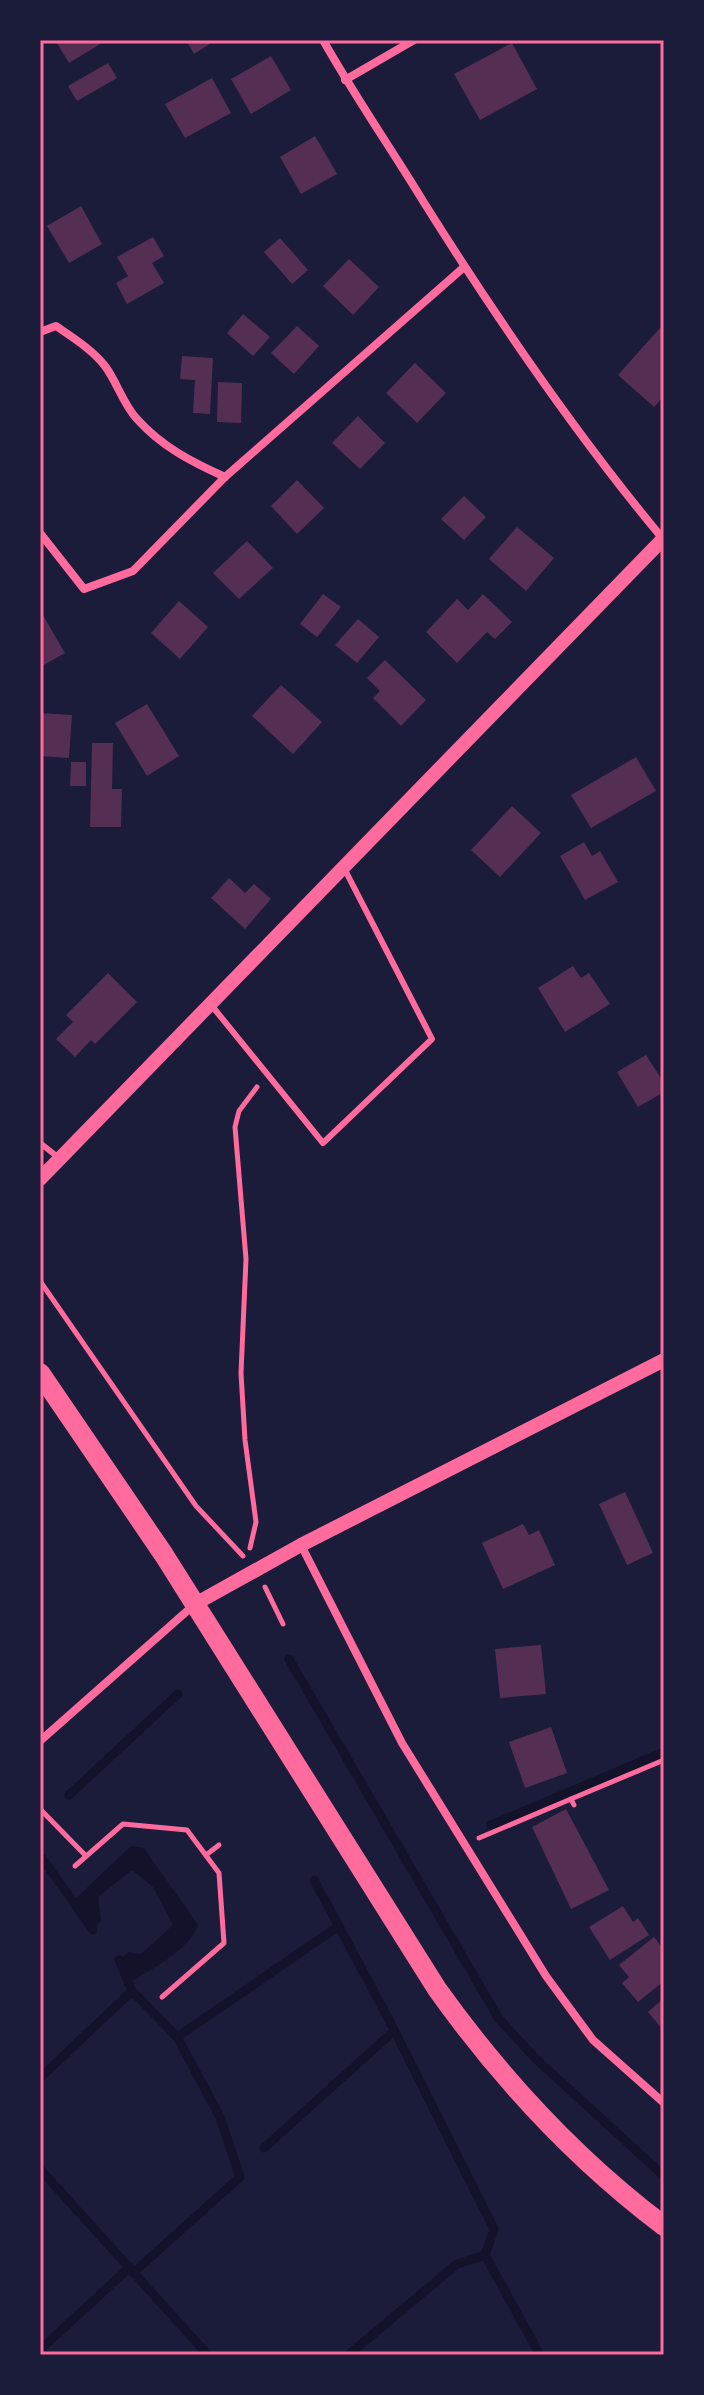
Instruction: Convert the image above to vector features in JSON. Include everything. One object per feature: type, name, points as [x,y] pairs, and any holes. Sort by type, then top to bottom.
[{"type":"main road","points":[[40,1373],[195,1604],[437,1989],[480,2049],[529,2106],[593,2169],[664,2226]]},
{"type":"street","points":[[40,1179],[212,1006],[342,865],[663,538],[600,463],[463,268],[323,40]]},
{"type":"street","points":[[345,80],[414,40]]},
{"type":"street","points":[[40,533],[84,589],[133,571],[225,477],[463,268]]},
{"type":"street","points":[[40,332],[56,326],[75,339],[104,365],[134,417],[156,438],[183,457],[225,477]]},
{"type":"street","points":[[40,1741],[195,1604],[301,1545],[664,1360]]},
{"type":"street","points":[[301,1545],[402,1743],[546,1976],[593,2040],[664,2103]]},
{"type":"lane","points":[[212,1006],[323,1143],[432,1039],[342,865]]},
{"type":"lane","points":[[40,1143],[60,1158]]},
{"type":"path","points":[[40,1281],[196,1506],[245,1558],[256,1522],[245,1440],[241,1373],[246,1259],[235,1127],[239,1111],[267,1073]]},
{"type":"path","points":[[263,1582],[283,1624]]},
{"type":"path","points":[[493,1831],[572,1802],[664,1760]]},
{"type":"path","points":[[40,1809],[86,1856]]},
{"type":"path","points":[[75,1866],[123,1824],[187,1830],[219,1873],[224,1943],[162,1997]]},
{"type":"path","points":[[206,1855],[219,1845]]},
{"type":"shaded area","points":[[131,1846],[144,1848],[198,1925],[178,1951],[129,1983],[119,1960],[129,1952],[141,1954],[173,1925],[153,1887],[132,1870],[98,1897],[101,1920],[93,1930],[73,1901]]},
{"type":"building","points":[[55,40],[98,40],[100,44],[69,63]]},
{"type":"building","points":[[186,40],[216,40],[194,54]]},
{"type":"building","points":[[512,43],[537,89],[480,120],[454,74]]},
{"type":"building","points":[[271,56],[291,90],[251,114],[231,79]]},
{"type":"building","points":[[108,63],[117,78],[77,101],[68,86]]},
{"type":"building","points":[[212,78],[231,113],[185,138],[165,104]]},
{"type":"building","points":[[315,136],[337,174],[301,194],[280,157]]},
{"type":"building","points":[[81,206],[102,244],[69,263],[47,226]]},
{"type":"building","points":[[153,237],[164,256],[152,263],[164,283],[127,304],[116,283],[128,276],[117,257]]},
{"type":"building","points":[[280,238],[308,270],[292,284],[264,252]]},
{"type":"building","points":[[349,259],[379,287],[353,315],[323,286]]},
{"type":"building","points":[[243,314],[270,337],[253,356],[227,333]]},
{"type":"building","points":[[297,326],[319,346],[294,374],[271,353]]},
{"type":"building","points":[[660,328],[664,332],[664,396],[654,407],[618,375]]},
{"type":"building","points":[[182,356],[213,358],[210,414],[193,413],[195,380],[180,379]]},
{"type":"building","points":[[415,363],[446,393],[417,423],[386,393]]},
{"type":"building","points":[[218,382],[242,383],[241,423],[217,422]]},
{"type":"building","points":[[358,416],[385,443],[360,469],[332,443]]},
{"type":"building","points":[[297,480],[324,508],[297,534],[271,506]]},
{"type":"building","points":[[464,496],[486,517],[464,540],[441,519]]},
{"type":"building","points":[[517,527],[554,558],[526,591],[489,559]]},
{"type":"building","points":[[247,541],[273,568],[239,599],[213,573]]},
{"type":"building","points":[[323,594],[341,607],[317,637],[300,624]]},
{"type":"building","points":[[483,594],[512,622],[495,639],[487,632],[457,663],[426,632],[457,599],[468,610]]},
{"type":"building","points":[[179,601],[208,627],[180,659],[151,633]]},
{"type":"building","points":[[40,610],[65,653],[40,667]]},
{"type":"building","points":[[358,619],[379,637],[357,663],[335,645]]},
{"type":"building","points":[[385,660],[426,700],[401,726],[373,698],[380,691],[367,678]]},
{"type":"building","points":[[281,685],[322,722],[293,754],[252,716]]},
{"type":"building","points":[[147,704],[179,756],[147,776],[115,723]]},
{"type":"building","points":[[40,713],[72,715],[69,758],[40,756]]},
{"type":"building","points":[[92,743],[113,743],[112,789],[122,789],[121,827],[90,827]]},
{"type":"building","points":[[636,757],[656,791],[591,828],[571,795]]},
{"type":"building","points":[[71,762],[86,762],[86,786],[70,786]]},
{"type":"building","points":[[512,806],[541,833],[500,877],[471,850]]},
{"type":"building","points":[[584,842],[592,856],[600,851],[618,882],[585,900],[560,856]]},
{"type":"building","points":[[229,878],[245,893],[254,884],[271,899],[245,929],[211,898]]},
{"type":"building","points":[[573,966],[581,978],[589,973],[610,1004],[565,1032],[538,988]]},
{"type":"building","points":[[108,973],[137,1002],[95,1044],[91,1040],[75,1057],[56,1039],[73,1022],[66,1015]]},
{"type":"building","points":[[646,1055],[664,1083],[664,1092],[638,1107],[617,1072]]},
{"type":"building","points":[[625,1492],[653,1553],[627,1565],[599,1504]]},
{"type":"building","points":[[523,1524],[529,1535],[539,1530],[555,1565],[503,1589],[482,1543]]},
{"type":"building","points":[[541,1645],[546,1694],[500,1698],[495,1649]]},
{"type":"building","points":[[551,1727],[567,1773],[525,1788],[509,1742]]},
{"type":"building","points":[[566,1809],[609,1890],[571,1909],[532,1827]]},
{"type":"building","points":[[623,1906],[633,1922],[638,1918],[649,1935],[610,1960],[589,1927]]},
{"type":"building","points":[[654,1937],[664,1950],[664,1981],[638,2002],[622,1983],[629,1977],[619,1965]]},
{"type":"building","points":[[664,1998],[664,2031],[648,2012]]},
{"type":"waterway","points":[[289,1659],[499,2019],[536,2059],[664,2176]]},
{"type":"waterway","points":[[69,1795],[178,1694]]},
{"type":"waterway","points":[[491,1825],[664,1752]]},
{"type":"waterway","points":[[42,1858],[93,1930]]},
{"type":"waterway","points":[[314,1880],[388,2018],[494,2229],[485,2255]]},
{"type":"waterway","points":[[177,2037],[336,1928]]},
{"type":"waterway","points":[[119,1960],[132,1991],[177,2037],[220,2117],[240,2177],[133,2273]]},
{"type":"waterway","points":[[40,2078],[132,1991]]},
{"type":"waterway","points":[[264,2148],[394,2031]]},
{"type":"waterway","points":[[40,2169],[208,2355]]},
{"type":"waterway","points":[[348,2355],[457,2264],[485,2255],[540,2355]]},
{"type":"waterway","points":[[40,2350],[130,2267]]}]
